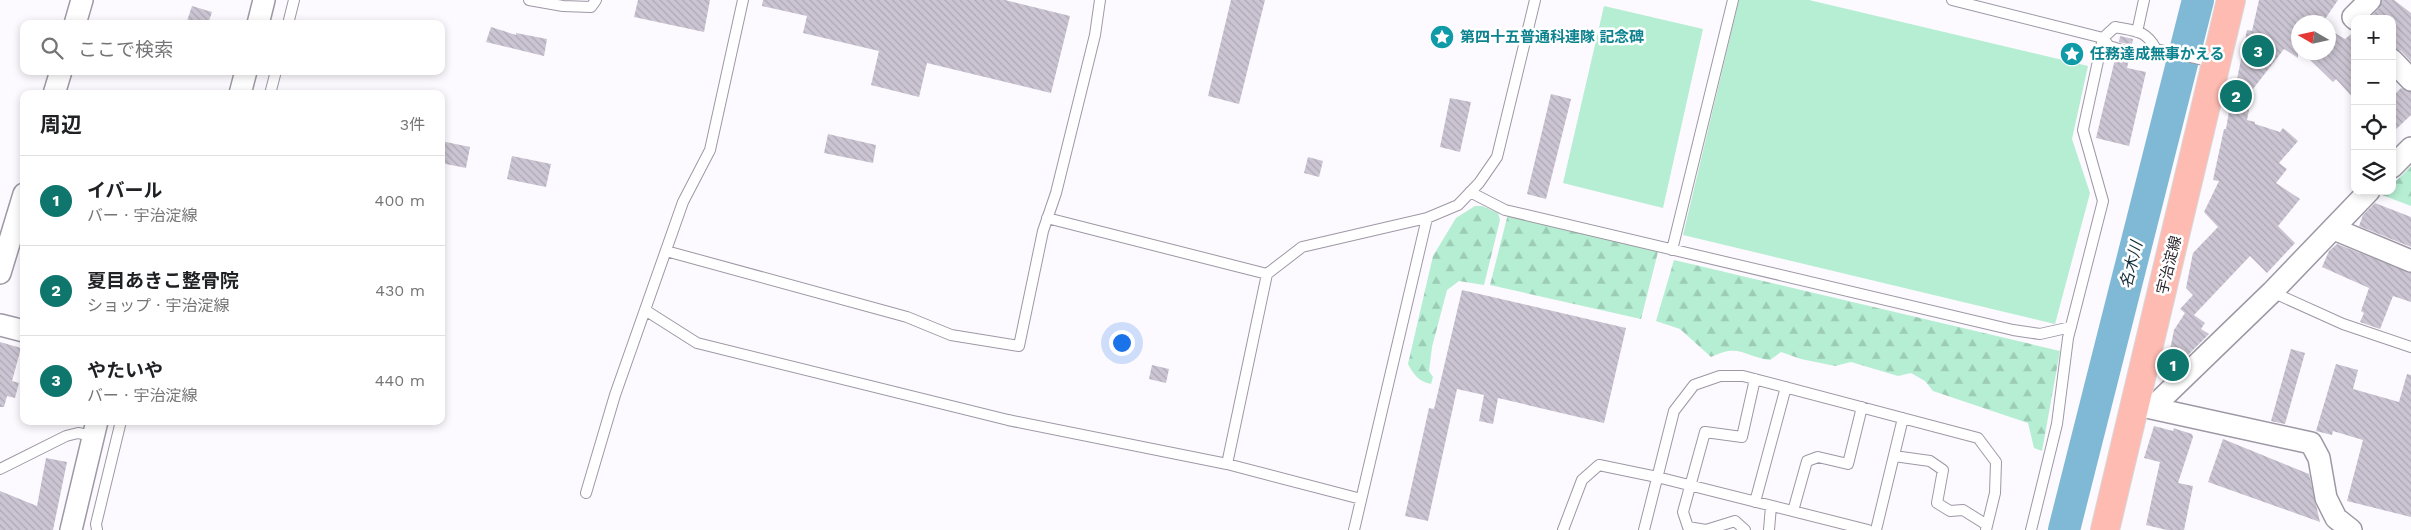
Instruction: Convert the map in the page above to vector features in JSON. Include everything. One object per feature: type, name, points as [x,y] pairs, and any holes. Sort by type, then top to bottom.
[{"type":"main road","name":"宇治淀線","points":[[2105,530],[2144,407],[2205,60],[2231,0]]},
{"type":"street","points":[[76,20],[82,0]]},
{"type":"street","points":[[259,20],[264,0]]},
{"type":"street","points":[[2355,15],[2370,0]]},
{"type":"street","points":[[2396,64],[2411,80]]},
{"type":"street","points":[[55,90],[60,75]]},
{"type":"street","points":[[241,90],[245,75]]},
{"type":"street","points":[[2396,163],[2411,148]]},
{"type":"street","points":[[2144,407],[2272,292],[2366,195]]},
{"type":"street","points":[[0,273],[20,207]]},
{"type":"street","points":[[2334,229],[2411,261]]},
{"type":"street","points":[[0,325],[20,330]]},
{"type":"street","points":[[2144,407],[2311,443],[2319,458],[2326,498],[2336,518],[2351,530]]},
{"type":"street","points":[[71,530],[95,429]]},
{"type":"lane","points":[[289,20],[294,0]]},
{"type":"lane","points":[[529,0],[563,6],[591,7],[596,0]]},
{"type":"lane","points":[[586,493],[615,395],[683,202],[710,150],[743,0]]},
{"type":"lane","points":[[666,251],[906,317],[951,335],[1018,346],[1043,231],[1056,193],[1095,35],[1100,0]]},
{"type":"lane","points":[[1227,464],[1267,274],[1302,247],[1427,218],[1458,205],[1479,183],[1497,157],[1535,0]]},
{"type":"lane","points":[[1672,250],[1733,0]]},
{"type":"lane","points":[[1952,0],[2103,38],[2109,46],[2129,52],[2146,54],[2156,49],[2205,60]]},
{"type":"lane","points":[[2137,32],[2144,0]]},
{"type":"lane","points":[[2031,530],[2057,424],[2071,327],[2103,201],[2084,130],[2103,38],[2115,27],[2150,37],[2156,49]]},
{"type":"lane","points":[[271,90],[275,75]]},
{"type":"lane","points":[[1470,192],[1505,210],[2013,330],[2040,334],[2071,327]]},
{"type":"lane","points":[[1047,218],[1267,274]]},
{"type":"lane","points":[[1354,530],[1427,218]]},
{"type":"lane","points":[[2272,292],[2343,324],[2411,347]]},
{"type":"lane","points":[[645,310],[697,343],[1008,420],[1227,464],[1361,498]]},
{"type":"lane","points":[[1644,530],[1674,411],[1694,385],[1720,376],[1743,376],[1978,438],[1996,462],[1995,494],[1987,527],[1964,510],[1950,511],[1937,503],[1943,470],[1930,460],[1894,456]]},
{"type":"lane","points":[[1745,530],[1735,520],[1706,530],[1688,527],[1683,512],[1705,432],[1742,437],[1755,379]]},
{"type":"lane","points":[[1755,502],[1786,388]]},
{"type":"lane","points":[[1793,511],[1807,461],[1818,457],[1848,464],[1862,407]]},
{"type":"lane","points":[[1876,530],[1903,418]]},
{"type":"lane","points":[[97,530],[96,524],[119,425]]},
{"type":"lane","points":[[0,469],[66,436],[95,429]]},
{"type":"lane","points":[[1563,530],[1582,480],[1599,465],[1691,485],[1868,530]]},
{"type":"lane","points":[[1769,530],[1771,506]]},
{"type":"green space","points":[[1739,0],[1809,0],[2088,66],[2072,139],[2090,193],[2055,324],[1683,235]]},
{"type":"green space","points":[[1604,6],[1703,29],[1663,208],[1563,183]]},
{"type":"green space","points":[[2411,166],[2411,206],[2382,195],[2396,195],[2396,181]]},
{"type":"green space","points":[[1475,206],[1482,206],[1498,213],[1500,220],[1484,285],[1459,281],[1447,290],[1432,347],[1429,371],[1433,377],[1431,384],[1417,377],[1408,364],[1433,256],[1456,218]]},
{"type":"green space","points":[[1508,214],[1658,252],[1641,319],[1490,285]]},
{"type":"green space","points":[[1674,260],[2060,351],[2042,451],[2034,448],[2028,423],[1933,391],[1925,381],[1911,373],[1898,376],[1851,362],[1835,366],[1801,359],[1781,352],[1770,360],[1735,351],[1720,353],[1711,357],[1680,329],[1656,321]]},
{"type":"building","points":[[638,0],[710,0],[704,32],[634,17]]},
{"type":"building","points":[[763,0],[1005,0],[1070,16],[1051,93],[927,63],[919,97],[871,85],[879,51],[803,33],[807,16],[762,6]]},
{"type":"building","points":[[1231,0],[1265,0],[1239,104],[1208,96]]},
{"type":"building","points":[[2259,0],[2338,0],[2328,15],[2291,15],[2291,54],[2284,49],[2253,89],[2247,120],[2280,132],[2283,128],[2298,141],[2279,163],[2287,169],[2276,183],[2300,199],[2278,226],[2295,243],[2267,273],[2250,256],[2194,315],[2205,323],[2201,329],[2209,334],[2164,379],[2174,330],[2185,313],[2180,309],[2193,295],[2186,288],[2193,253],[2218,227],[2204,212],[2219,181],[2213,180],[2224,129],[2226,129],[2233,87],[2235,89],[2247,30],[2252,31]]},
{"type":"building","points":[[2382,0],[2394,0],[2411,13],[2411,62],[2401,51],[2396,49],[2396,15],[2373,15],[2379,8]]},
{"type":"building","points":[[192,6],[212,12],[209,20],[187,20]]},
{"type":"building","points":[[491,27],[516,35],[516,33],[547,39],[544,56],[486,42]]},
{"type":"building","points":[[2336,34],[2345,39],[2351,34],[2351,96],[2336,79],[2333,82],[2310,60],[2336,60]]},
{"type":"building","points":[[2120,36],[2133,39],[2132,45],[2119,42]]},
{"type":"building","points":[[2116,55],[2129,59],[2127,68],[2146,72],[2129,146],[2096,138]]},
{"type":"building","points":[[2401,88],[2411,92],[2411,115],[2396,129],[2396,105],[2396,93]]},
{"type":"building","points":[[1551,94],[1571,99],[1546,199],[1527,194]]},
{"type":"building","points":[[1450,98],[1471,102],[1460,152],[1440,147]]},
{"type":"building","points":[[828,134],[876,145],[873,163],[824,153]]},
{"type":"building","points":[[445,142],[470,147],[466,168],[445,164]]},
{"type":"building","points":[[512,156],[551,164],[546,187],[507,179]]},
{"type":"building","points":[[1308,157],[1323,161],[1319,177],[1304,173]]},
{"type":"building","points":[[2375,203],[2411,217],[2411,247],[2359,226],[2363,215]]},
{"type":"building","points":[[2337,244],[2411,273],[2411,302],[2393,296],[2380,329],[2360,322],[2364,313],[2361,311],[2369,288],[2322,267],[2329,251]]},
{"type":"building","points":[[1462,290],[1626,328],[1604,423],[1498,398],[1493,424],[1479,421],[1484,395],[1457,389],[1428,521],[1405,516],[1429,408],[1434,409]]},
{"type":"building","points":[[0,342],[20,348],[20,352],[12,381],[19,383],[15,398],[7,396],[4,407],[0,407]]},
{"type":"building","points":[[2291,349],[2305,353],[2285,424],[2271,421]]},
{"type":"building","points":[[2336,364],[2358,370],[2353,389],[2399,402],[2407,374],[2411,375],[2411,517],[2347,501],[2363,440],[2333,431],[2332,435],[2316,431]]},
{"type":"building","points":[[1152,365],[1169,369],[1166,383],[1149,379]]},
{"type":"building","points":[[2154,426],[2173,431],[2174,428],[2192,434],[2193,437],[2178,483],[2193,486],[2184,530],[2167,530],[2146,525],[2160,462],[2144,458]]},
{"type":"building","points":[[2223,439],[2309,474],[2320,522],[2208,482]]},
{"type":"building","points":[[46,458],[67,462],[53,530],[0,530],[0,491],[37,506]]},
{"type":"waterway","name":"名木川","points":[[2064,530],[2198,0]]},
{"type":"place","name":"第四十五普通科連隊 記念碑","points":[[1442,37]]},
{"type":"place","name":"やたいや","points":[[2258,51]]},
{"type":"place","name":"任務達成無事かえる","points":[[2072,54]]},
{"type":"place","name":"夏目あきこ整骨院","points":[[2236,96]]},
{"type":"place","name":"イバール","points":[[2173,365]]}]
